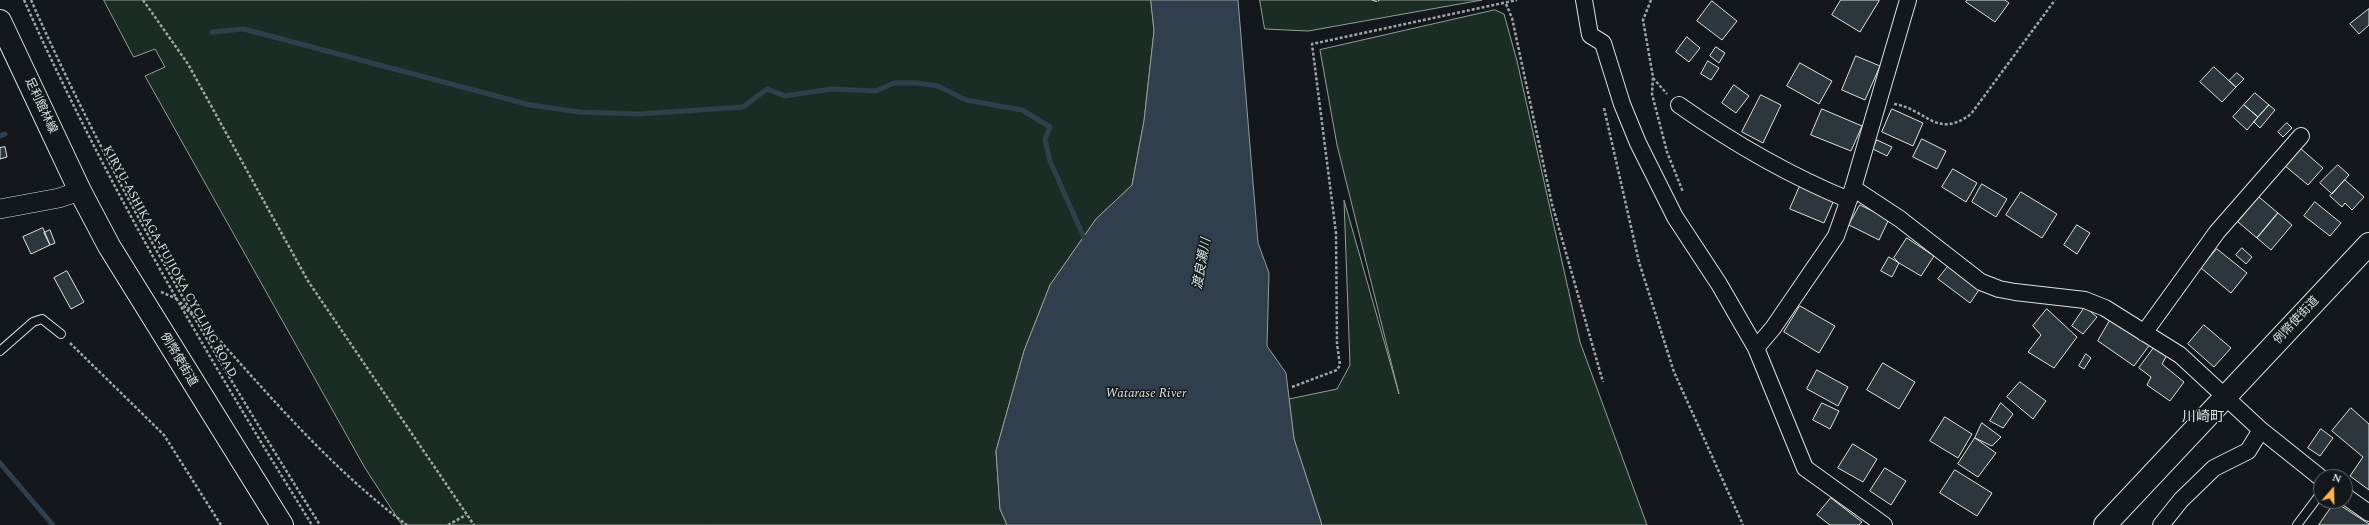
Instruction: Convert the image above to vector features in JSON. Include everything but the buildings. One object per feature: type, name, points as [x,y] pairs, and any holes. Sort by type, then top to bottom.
[{"type":"main road","name":"足利館林線","points":[[0,21],[80,191]]},
{"type":"main road","name":"例幣使街道","points":[[80,191],[113,252],[282,525]]},
{"type":"main road","name":"例幣使街道","points":[[2104,525],[2226,398],[2369,244]]},
{"type":"street","points":[[1584,0],[1590,35],[1603,43],[1622,104],[1638,143],[1675,217],[1719,284],[1756,348],[1805,468],[1884,525]]},
{"type":"street","points":[[1756,348],[1773,328],[1836,236],[1851,194],[1908,0]]},
{"type":"street","points":[[1679,105],[1722,135],[1768,163],[1851,194],[1900,219],[1981,282],[2010,291],[2086,300],[2105,308],[2180,355],[2261,430],[2313,472]]},
{"type":"street","points":[[2144,333],[2217,232],[2301,136]]},
{"type":"street","points":[[0,209],[59,198],[80,191]]},
{"type":"street","points":[[2161,525],[2181,500],[2214,468],[2248,450],[2261,430]]},
{"type":"street","points":[[2353,502],[2369,513]]},
{"type":"lane","points":[[0,351],[33,322],[42,319],[61,334]]},
{"type":"lane","points":[[2297,525],[2313,504]]},
{"type":"path","name":"KIRYU-ASHIKAGA-FUJIOKA CYCLING ROAD","points":[[24,0],[83,125],[177,299],[250,425],[312,525]]},
{"type":"path","points":[[31,0],[55,55],[113,169],[196,319],[258,425],[320,525]]},
{"type":"path","points":[[143,0],[188,64],[308,281],[474,525]]},
{"type":"path","points":[[1292,387],[1337,370],[1340,365],[1337,344],[1336,233],[1312,44],[1506,4],[1517,0]]},
{"type":"path","points":[[1651,0],[1642,20],[1653,78],[1652,94],[1667,152],[1684,196]]},
{"type":"path","points":[[1878,101],[1897,104],[1941,124],[1951,126],[1960,122],[1971,114],[2055,0]]},
{"type":"path","points":[[1506,4],[1512,18],[1552,204],[1603,382]]},
{"type":"path","points":[[1653,78],[1662,90],[1679,105]]},
{"type":"path","points":[[1603,101],[1639,262],[1674,372],[1743,525]]},
{"type":"path","points":[[156,287],[162,293],[177,299],[212,333],[323,454],[378,504],[407,525]]},
{"type":"path","points":[[61,334],[164,435],[221,525]]},
{"type":"path","points":[[448,525],[466,515]]},
{"type":"green space","points":[[104,0],[1151,0],[1154,31],[1144,121],[1132,185],[1096,219],[1050,285],[1024,351],[996,451],[1000,509],[1007,525],[402,525],[365,468],[145,76],[165,67],[155,49],[134,57]]},
{"type":"green space","points":[[1260,0],[1482,0],[1308,31],[1265,29]]},
{"type":"green space","points":[[1495,10],[1504,14],[1517,61],[1580,342],[1647,525],[1322,525],[1294,439],[1289,399],[1337,389],[1350,365],[1344,200],[1399,394],[1337,145],[1320,50]]},
{"type":"water","name":"Watarase River","points":[[1151,0],[1238,0],[1258,243],[1269,273],[1267,346],[1286,373],[1294,439],[1322,525],[1007,525],[1000,509],[996,451],[1024,351],[1050,285],[1096,219],[1132,185],[1144,121],[1154,31]]},
{"type":"waterway","points":[[212,32],[244,29],[530,105],[580,112],[639,114],[743,107],[767,89],[785,96],[831,89],[876,91],[894,83],[917,83],[938,86],[966,100],[1022,110],[1050,127],[1045,139],[1050,161],[1086,242]]},
{"type":"waterway","points":[[0,136],[5,134]]},
{"type":"waterway","points":[[0,463],[53,525]]},
{"type":"fence","points":[[1372,0],[1378,2],[1379,0]]},
{"type":"district","name":"川崎町","points":[[2203,418]]},
{"type":"water label","name":"渡良瀬川","points":[[1203,264]]}]
